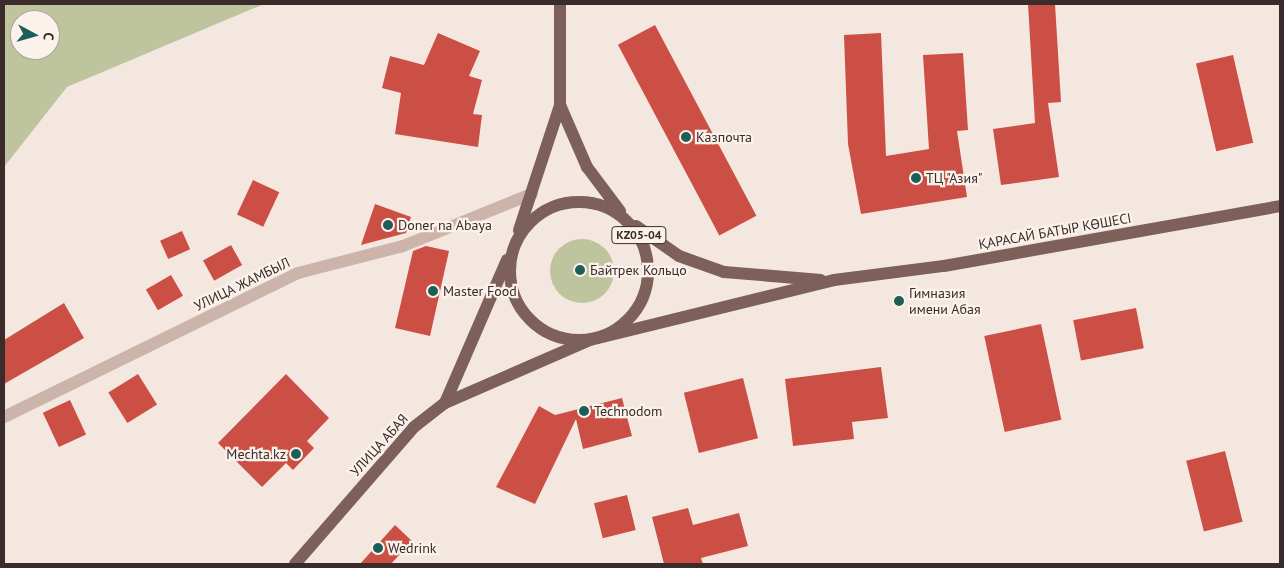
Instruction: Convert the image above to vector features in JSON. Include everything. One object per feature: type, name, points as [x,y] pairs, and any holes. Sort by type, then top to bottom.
[{"type":"main road","name":"KZ05-04","points":[[445,402],[514,246],[560,105],[560,4]]},
{"type":"main road","name":"KZ05-04","points":[[560,105],[587,167],[641,238],[648,281],[629,320],[590,340],[550,334],[519,307],[509,266],[514,246],[525,226],[542,211],[564,202],[586,201],[608,207],[627,220]]},
{"type":"main road","name":"ҚАРАСАЙ БАТЫР КӨШЕСІ","points":[[834,280],[944,266],[1280,206]]},
{"type":"main road","points":[[627,220],[679,256],[724,272],[834,280]]},
{"type":"main road","points":[[590,340],[834,280]]},
{"type":"main road","name":"УЛИЦА АБАЯ","points":[[295,564],[414,427],[445,402],[590,340]]},
{"type":"street","name":"УЛИЦА ЖАМБЫЛ","points":[[4,417],[298,273],[403,246],[532,194]]},
{"type":"green space","points":[[4,4],[264,4],[67,87],[4,167]]},
{"type":"green space","points":[[582,239],[600,245],[608,253],[614,271],[608,289],[600,297],[582,303],[564,297],[556,289],[550,271],[556,253],[564,245]]},
{"type":"building","points":[[1028,4],[1055,4],[1061,102],[1048,103],[1059,177],[1001,185],[993,129],[1035,123]]},
{"type":"building","points":[[655,25],[756,216],[719,235],[618,45]]},
{"type":"building","points":[[438,33],[480,51],[469,76],[482,80],[473,114],[482,115],[478,147],[395,134],[401,93],[382,88],[390,56],[424,65]]},
{"type":"building","points":[[881,33],[886,156],[929,149],[923,55],[963,53],[968,130],[957,131],[967,197],[861,214],[848,144],[844,35]]},
{"type":"building","points":[[1233,55],[1253,143],[1216,151],[1196,64]]},
{"type":"building","points":[[253,180],[279,192],[263,227],[237,214]]},
{"type":"building","name":"Doner na Abaya","points":[[375,204],[411,217],[406,233],[361,245]]},
{"type":"building","points":[[182,231],[190,249],[168,259],[160,241]]},
{"type":"building","points":[[231,245],[242,265],[214,281],[203,261]]},
{"type":"building","points":[[426,246],[449,251],[430,336],[395,328],[413,251]]},
{"type":"building","points":[[171,275],[183,296],[158,310],[146,290]]},
{"type":"building","points":[[64,303],[84,338],[4,384],[4,340]]},
{"type":"building","points":[[1136,308],[1144,348],[1081,360],[1073,320]]},
{"type":"building","points":[[1041,324],[1061,420],[1005,432],[984,336]]},
{"type":"building","points":[[881,367],[888,418],[852,422],[854,439],[793,446],[785,379]]},
{"type":"building","points":[[138,374],[157,405],[127,423],[108,393]]},
{"type":"building","points":[[286,374],[329,418],[307,441],[314,448],[293,470],[286,463],[262,487],[218,443]]},
{"type":"building","points":[[743,378],[758,438],[699,453],[684,393]]},
{"type":"building","points":[[622,398],[632,436],[583,449],[576,419],[535,504],[496,487],[539,406],[555,415]]},
{"type":"building","points":[[70,400],[86,434],[59,447],[43,413]]},
{"type":"building","points":[[1225,451],[1243,522],[1204,532],[1186,461]]},
{"type":"building","points":[[627,495],[636,530],[603,538],[594,503]]},
{"type":"building","points":[[688,508],[693,525],[739,513],[748,546],[701,558],[703,564],[664,564],[652,517]]},
{"type":"building","points":[[395,525],[412,541],[391,564],[360,564]]},
{"type":"place","name":"Казпочта","points":[[686,137]]},
{"type":"place","name":"ТЦ \"Азия\"","points":[[916,178]]},
{"type":"place","name":"Doner na Abaya","points":[[388,225]]},
{"type":"place","name":"Байтрек Кольцо","points":[[580,270]]},
{"type":"place","name":"Master Food","points":[[433,291]]},
{"type":"place","name":"Гимназия имени Абая","points":[[899,301]]},
{"type":"place","name":"Technodom","points":[[584,411]]},
{"type":"place","name":"Mechta.kz","points":[[296,454]]},
{"type":"place","name":"Wedrink","points":[[378,548]]}]
